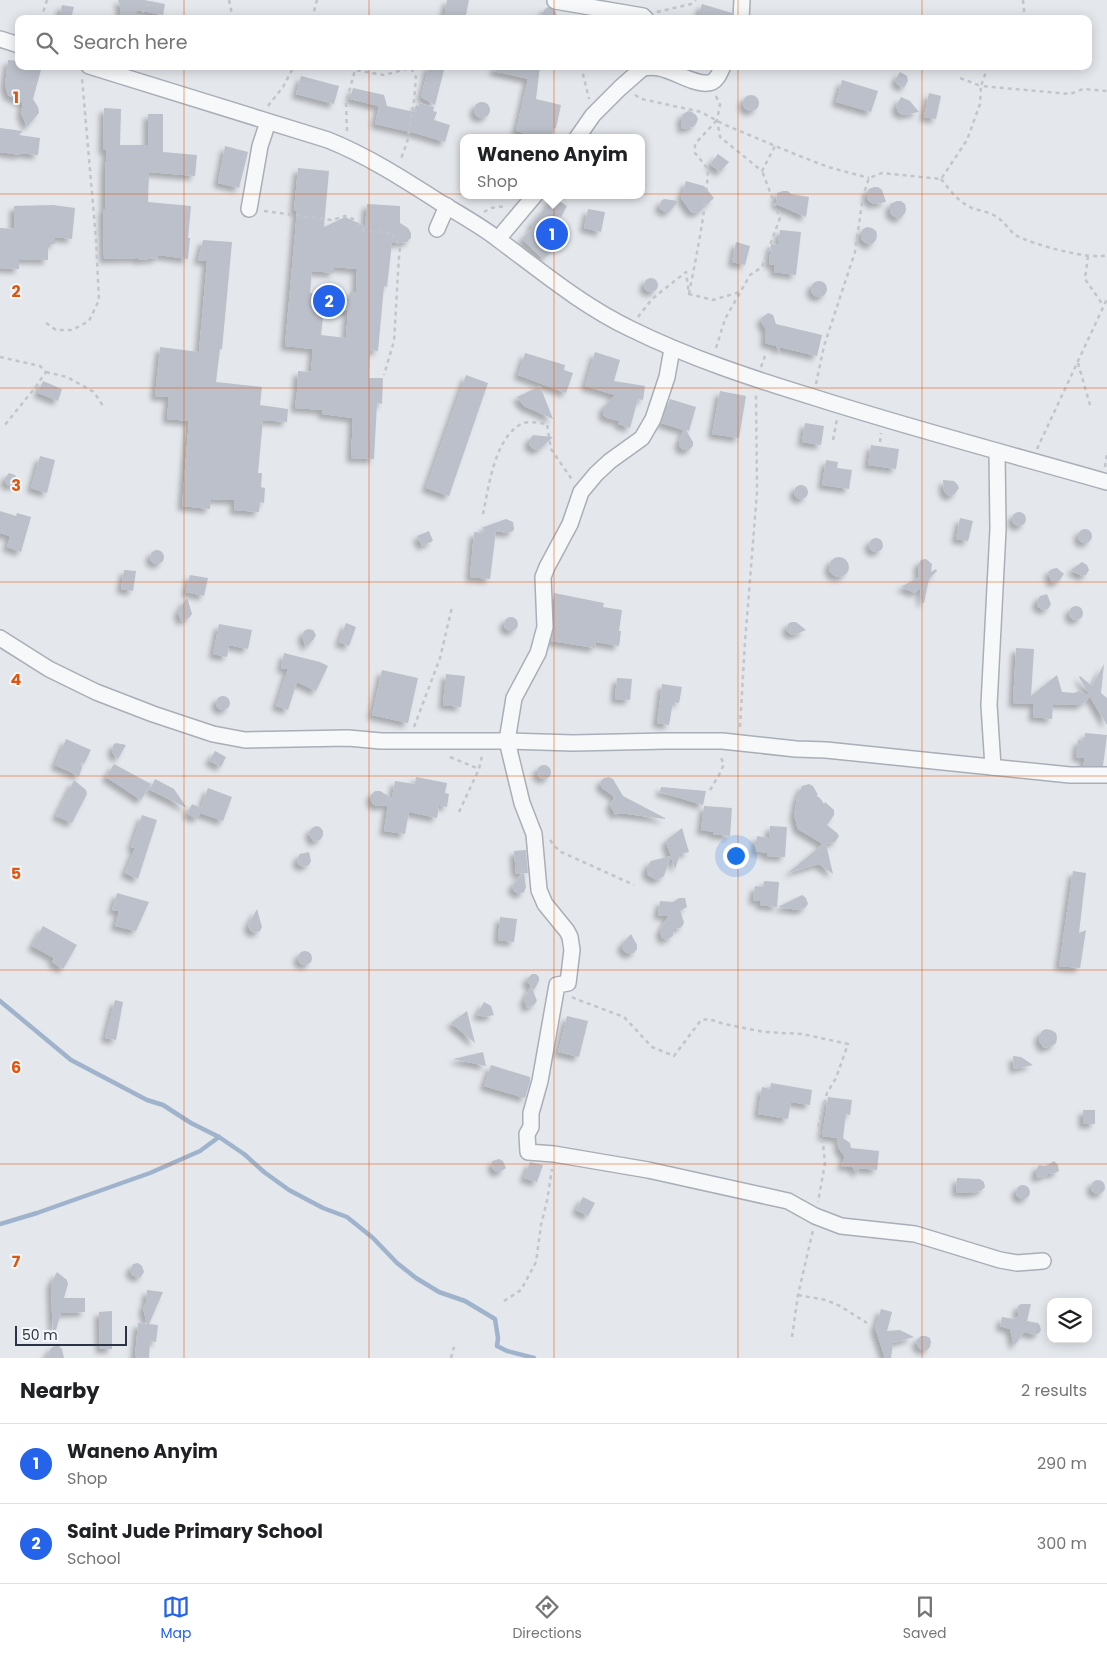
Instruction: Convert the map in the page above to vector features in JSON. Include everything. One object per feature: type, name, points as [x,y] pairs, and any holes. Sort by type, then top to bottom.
[{"type":"street","points":[[555,0],[634,15]]},
{"type":"street","points":[[741,15],[742,0]]},
{"type":"street","points":[[0,40],[15,44]]},
{"type":"street","points":[[580,134],[593,115],[641,70]]},
{"type":"street","points":[[666,70],[697,82],[711,83],[718,78],[721,70]]},
{"type":"street","points":[[85,71],[328,140],[348,148],[470,220],[498,239],[542,274],[582,300],[629,328],[672,349],[756,380],[839,406],[1107,482]]},
{"type":"street","points":[[249,209],[263,121]]},
{"type":"street","points":[[498,239],[532,199]]},
{"type":"street","points":[[437,229],[446,206]]},
{"type":"street","points":[[672,349],[668,377],[650,426],[642,438],[610,461],[581,492],[570,524],[544,572],[544,635],[538,653],[514,698],[507,741],[522,803],[534,834],[539,890],[545,904],[567,931],[572,950],[568,983],[557,985],[540,1081],[531,1113],[531,1127],[527,1134],[528,1152],[554,1154],[648,1170],[780,1199],[841,1226],[915,1234],[1000,1260],[1017,1262],[1043,1261]]},
{"type":"street","points":[[992,767],[989,705],[998,529],[997,452]]},
{"type":"street","points":[[0,638],[49,669],[96,692],[213,734],[245,740],[348,738],[381,742],[410,740],[573,743],[666,741],[739,743],[1070,775],[1107,775]]},
{"type":"path","points":[[42,15],[48,0]]},
{"type":"path","points":[[140,15],[152,0]]},
{"type":"path","points":[[229,0],[232,15]]},
{"type":"path","points":[[313,15],[317,0]]},
{"type":"path","points":[[651,15],[691,4],[696,0]]},
{"type":"path","points":[[1023,0],[1024,15]]},
{"type":"path","points":[[263,121],[292,70]]},
{"type":"path","points":[[348,148],[346,103],[355,70],[384,75],[403,70]]},
{"type":"path","points":[[394,174],[407,143],[416,77],[412,70]]},
{"type":"path","points":[[582,70],[593,115]]},
{"type":"path","points":[[941,179],[967,140],[980,104],[982,86],[987,70]]},
{"type":"path","points":[[46,323],[56,330],[72,330],[89,321],[99,300],[85,71]]},
{"type":"path","points":[[957,77],[982,86],[1070,94],[1083,89],[1107,91]]},
{"type":"path","points":[[711,83],[720,105],[717,120],[720,137],[762,171],[780,218],[762,267],[750,275],[725,319],[711,364]]},
{"type":"path","points":[[620,88],[642,99],[701,112],[828,167],[869,178],[882,173],[941,179],[958,199],[970,207],[997,216],[1016,235],[1038,244],[1088,256],[1102,257],[1107,255]]},
{"type":"path","points":[[689,294],[700,229],[704,217],[708,169],[694,153],[696,144],[717,120]]},
{"type":"path","points":[[762,171],[776,145]]},
{"type":"path","points":[[811,397],[818,378],[824,346],[856,252],[863,196],[869,178]]},
{"type":"path","points":[[470,220],[491,208],[509,206]]},
{"type":"path","points":[[249,209],[332,220],[346,216],[353,219],[364,231],[392,233],[393,238],[400,247],[400,257],[394,341],[384,375]]},
{"type":"path","points":[[1088,256],[1085,279],[1103,305]]},
{"type":"path","points":[[629,328],[652,300],[686,272],[689,294]]},
{"type":"path","points":[[689,294],[712,300],[742,291]]},
{"type":"path","points":[[1030,461],[1107,299]]},
{"type":"path","points":[[739,743],[757,492],[756,380],[765,356]]},
{"type":"path","points":[[0,357],[40,366],[46,372],[67,377],[94,392],[103,406]]},
{"type":"path","points":[[1077,362],[1090,406]]},
{"type":"path","points":[[4,426],[46,372]]},
{"type":"path","points":[[833,440],[839,406]]},
{"type":"path","points":[[484,514],[496,458],[502,445],[512,432],[524,422],[546,424],[551,449],[581,492]]},
{"type":"path","points":[[410,740],[440,658],[452,607]]},
{"type":"path","points":[[459,812],[479,769],[483,753],[482,741]]},
{"type":"path","points":[[710,790],[724,764],[716,751]]},
{"type":"path","points":[[444,755],[479,769]]},
{"type":"path","points":[[534,834],[550,840],[559,851],[634,884]]},
{"type":"path","points":[[557,985],[576,999],[624,1017],[652,1047],[674,1056],[701,1020],[708,1019],[764,1032],[802,1034],[848,1044],[836,1078],[827,1093],[818,1128],[823,1144],[825,1163],[816,1216],[798,1295],[792,1338]]},
{"type":"path","points":[[504,1301],[521,1290],[536,1262],[554,1154]]},
{"type":"path","points":[[798,1295],[826,1300],[840,1306],[867,1323]]},
{"type":"path","points":[[451,1358],[454,1347]]},
{"type":"building","points":[[118,0],[144,0],[165,4],[163,15],[137,10],[134,15],[120,15],[121,9]]},
{"type":"building","points":[[447,0],[469,0],[466,15],[445,15]]},
{"type":"building","points":[[702,4],[732,13],[732,15],[699,15]]},
{"type":"building","points":[[62,5],[74,7],[72,15],[60,15]]},
{"type":"building","points":[[548,7],[555,10],[557,15],[541,15]]},
{"type":"building","points":[[8,60],[15,61],[15,70],[41,70],[33,99],[39,113],[27,127],[21,113],[23,103],[8,95],[5,85]]},
{"type":"building","points":[[428,70],[444,70],[435,105],[421,97]]},
{"type":"building","points":[[540,70],[536,99],[561,105],[556,128],[554,128],[552,134],[526,134],[516,131],[528,79],[494,71]]},
{"type":"building","points":[[900,72],[907,76],[908,81],[904,88],[897,84],[895,80]]},
{"type":"building","points":[[301,76],[339,86],[334,104],[296,94]]},
{"type":"building","points":[[842,80],[878,91],[871,112],[836,102]]},
{"type":"building","points":[[353,88],[384,95],[387,106],[414,112],[416,105],[419,106],[419,103],[434,107],[433,111],[437,112],[434,120],[450,125],[445,142],[375,124],[379,106],[350,99]]},
{"type":"building","points":[[929,93],[941,96],[936,119],[924,117]]},
{"type":"building","points":[[748,95],[754,95],[759,100],[757,109],[748,111],[743,106],[743,100]]},
{"type":"building","points":[[901,97],[910,101],[919,112],[903,115],[898,112],[896,106]]},
{"type":"building","points":[[482,102],[488,104],[490,110],[488,116],[482,118],[476,116],[474,110],[476,104]]},
{"type":"building","points":[[104,108],[121,109],[120,145],[148,145],[148,114],[163,114],[163,152],[197,155],[195,176],[149,172],[148,202],[191,206],[188,259],[158,255],[158,258],[138,260],[138,258],[104,259],[103,209],[105,209],[107,150],[103,150]]},
{"type":"building","points":[[688,111],[696,115],[698,119],[693,127],[682,129],[681,118]]},
{"type":"building","points":[[0,128],[23,131],[19,135],[40,138],[38,155],[0,152]]},
{"type":"building","points":[[225,146],[248,152],[239,188],[218,183]]},
{"type":"building","points":[[718,154],[729,162],[720,172],[710,164]]},
{"type":"building","points":[[298,168],[329,171],[324,227],[345,217],[365,226],[367,204],[400,206],[400,223],[408,228],[411,233],[411,238],[407,242],[392,243],[387,287],[384,286],[378,351],[370,350],[369,378],[383,378],[382,404],[377,403],[374,459],[351,458],[353,418],[322,414],[323,410],[295,408],[298,371],[311,372],[313,349],[285,346],[297,211],[294,211]],"holes":[[[334,267],[357,269],[356,292],[350,292],[349,298],[310,293],[312,271],[334,273]],[[324,307],[348,311],[346,338],[321,335]]]},
{"type":"building","points":[[686,181],[704,186],[714,198],[698,213],[691,212],[681,198]]},
{"type":"building","points":[[874,187],[882,190],[886,202],[874,204],[870,202],[867,198],[867,193],[869,189]]},
{"type":"building","points":[[783,191],[809,197],[806,217],[776,204],[777,193]]},
{"type":"building","points":[[552,199],[556,199],[567,206],[561,217],[559,215],[546,232],[558,244],[543,259],[522,239],[533,227],[531,225],[545,210]]},
{"type":"building","points":[[664,199],[679,201],[669,212],[665,212],[659,208],[661,201]]},
{"type":"building","points":[[897,201],[905,204],[906,209],[900,219],[893,216],[890,212],[890,204]]},
{"type":"building","points":[[53,205],[75,208],[72,239],[55,237],[55,244],[48,244],[48,260],[19,259],[19,269],[0,268],[0,228],[14,229],[14,206]]},
{"type":"building","points":[[588,209],[605,212],[601,232],[584,228]]},
{"type":"building","points":[[867,227],[876,231],[877,235],[876,240],[871,245],[864,242],[861,238],[863,229]]},
{"type":"building","points":[[780,230],[801,232],[796,275],[774,272],[775,265],[769,264],[771,244],[778,245]]},
{"type":"building","points":[[203,240],[232,242],[222,349],[220,349],[216,382],[262,387],[260,405],[288,409],[287,422],[263,420],[258,473],[262,473],[261,487],[265,488],[264,503],[260,502],[259,512],[234,510],[235,500],[211,499],[210,509],[182,506],[189,421],[167,419],[169,397],[155,396],[160,347],[199,352],[207,261],[198,260]]},
{"type":"building","points":[[736,242],[750,246],[745,265],[732,262]]},
{"type":"building","points":[[651,278],[656,280],[658,285],[656,290],[651,292],[646,290],[644,285],[646,280]]},
{"type":"building","points":[[816,281],[822,281],[827,286],[825,295],[816,297],[811,292],[811,286]]},
{"type":"building","points":[[768,313],[773,315],[776,324],[822,335],[817,356],[779,347],[780,353],[776,346],[765,343],[766,330],[761,318]]},
{"type":"building","points":[[595,352],[620,360],[614,381],[645,386],[643,400],[638,399],[630,428],[618,424],[620,421],[603,415],[603,408],[615,395],[585,386]]},
{"type":"building","points":[[525,353],[565,365],[564,370],[573,373],[566,393],[518,375]]},
{"type":"building","points":[[466,375],[488,383],[449,496],[426,488]]},
{"type":"building","points":[[43,381],[62,389],[58,401],[38,393]]},
{"type":"building","points":[[540,386],[553,419],[524,406],[517,397]]},
{"type":"building","points":[[720,391],[746,396],[739,438],[712,434]]},
{"type":"building","points":[[670,399],[696,407],[689,431],[686,430],[693,442],[693,446],[689,450],[683,450],[679,446],[684,430],[661,423]]},
{"type":"building","points":[[805,423],[824,426],[821,445],[802,442]]},
{"type":"building","points":[[533,435],[553,437],[540,449],[536,450],[529,445],[529,440]]},
{"type":"building","points":[[871,445],[899,449],[896,469],[868,465]]},
{"type":"building","points":[[40,456],[55,460],[47,493],[31,488]]},
{"type":"building","points":[[826,460],[838,462],[837,468],[852,470],[849,489],[822,485]]},
{"type":"building","points":[[9,473],[15,475],[20,484],[7,485],[5,478]]},
{"type":"building","points":[[943,480],[954,481],[957,484],[959,488],[954,495],[946,494]]},
{"type":"building","points":[[798,485],[804,485],[808,492],[804,499],[798,499],[794,495],[794,489]]},
{"type":"building","points":[[0,511],[16,516],[17,513],[31,517],[21,552],[7,547],[10,536],[0,533]]},
{"type":"building","points":[[1019,512],[1024,514],[1026,519],[1024,524],[1019,526],[1014,524],[1012,519],[1014,514]]},
{"type":"building","points":[[960,518],[973,521],[968,541],[956,539]]},
{"type":"building","points":[[506,519],[513,522],[514,529],[508,533],[496,531],[490,579],[470,577],[474,532],[484,533],[483,528],[481,528]]},
{"type":"building","points":[[1085,529],[1090,531],[1092,536],[1090,541],[1085,543],[1080,541],[1078,536],[1080,531]]},
{"type":"building","points":[[429,531],[433,541],[422,546],[417,536]]},
{"type":"building","points":[[873,538],[879,538],[883,545],[879,552],[873,552],[869,548],[869,542]]},
{"type":"building","points":[[157,550],[162,552],[164,557],[162,562],[157,564],[152,562],[150,557],[152,552]]},
{"type":"building","points":[[839,557],[846,560],[849,567],[846,574],[839,577],[832,574],[829,567],[832,560]]},
{"type":"building","points":[[926,559],[932,564],[931,572],[936,569],[937,571],[929,579],[924,603],[922,603],[920,588],[915,593],[901,587],[919,577],[918,565],[921,560]]},
{"type":"building","points":[[1082,562],[1087,565],[1089,570],[1086,575],[1082,576],[1071,570]]},
{"type":"building","points":[[1057,568],[1064,574],[1059,581],[1052,583],[1048,572]]},
{"type":"building","points":[[124,570],[136,571],[133,591],[121,589]]},
{"type":"building","points":[[190,575],[208,578],[204,596],[186,592]]},
{"type":"building","points":[[554,593],[604,603],[603,607],[622,610],[619,646],[596,642],[595,648],[551,641],[554,627]]},
{"type":"building","points":[[1047,594],[1051,604],[1048,609],[1043,610],[1037,606],[1037,601],[1040,596]]},
{"type":"building","points":[[187,597],[192,614],[189,618],[181,621],[178,612]]},
{"type":"building","points":[[1076,606],[1081,608],[1083,613],[1081,618],[1076,620],[1071,618],[1069,613],[1071,608]]},
{"type":"building","points":[[511,617],[516,619],[518,624],[516,629],[511,631],[506,629],[504,624],[506,619]]},
{"type":"building","points":[[796,622],[806,630],[794,635],[790,634],[786,629],[789,623]]},
{"type":"building","points":[[346,623],[356,627],[349,646],[339,642]]},
{"type":"building","points":[[219,624],[252,630],[248,649],[229,645],[227,657],[213,654]]},
{"type":"building","points":[[308,629],[313,630],[316,635],[306,647],[302,636],[304,631]]},
{"type":"building","points":[[1016,648],[1034,649],[1031,696],[1057,675],[1062,692],[1074,693],[1079,691],[1090,696],[1079,677],[1092,686],[1104,664],[1101,693],[1107,698],[1107,725],[1090,697],[1081,705],[1053,704],[1052,719],[1033,717],[1034,704],[1013,703]]},
{"type":"building","points":[[284,653],[320,662],[328,666],[316,691],[297,682],[288,710],[276,706],[288,669],[281,668]]},
{"type":"building","points":[[382,670],[418,678],[408,723],[372,715]]},
{"type":"building","points":[[446,674],[465,676],[461,707],[443,705]]},
{"type":"building","points":[[617,678],[632,679],[630,700],[615,699]]},
{"type":"building","points":[[662,684],[682,687],[679,703],[673,702],[669,725],[657,723]]},
{"type":"building","points":[[223,696],[228,698],[230,703],[228,708],[223,710],[218,708],[216,703],[218,698]]},
{"type":"building","points":[[1085,733],[1107,735],[1103,766],[1083,766],[1085,758],[1076,757],[1078,740],[1084,741]]},
{"type":"building","points":[[66,739],[91,750],[84,764],[81,762],[82,768],[79,776],[55,765]]},
{"type":"building","points":[[116,743],[126,745],[118,759],[112,752],[113,745]]},
{"type":"building","points":[[215,751],[226,757],[221,767],[209,761]]},
{"type":"building","points":[[114,764],[151,784],[141,800],[106,777]]},
{"type":"building","points":[[541,765],[547,765],[551,772],[547,779],[541,779],[537,775],[537,769]]},
{"type":"building","points":[[416,777],[447,783],[445,793],[449,794],[447,807],[439,805],[437,818],[409,812],[405,834],[384,831],[388,805],[377,806],[373,804],[371,795],[375,791],[380,791],[392,798],[395,781],[415,784]]},
{"type":"building","points":[[609,777],[613,779],[623,796],[665,819],[620,813],[615,815],[610,805],[615,797],[602,788],[600,782],[604,778]]},
{"type":"building","points":[[155,779],[174,789],[187,808],[150,790]]},
{"type":"building","points":[[74,780],[86,790],[87,794],[72,823],[56,816]]},
{"type":"building","points":[[809,784],[813,786],[818,795],[816,795],[824,804],[825,802],[834,810],[834,815],[827,825],[839,836],[835,842],[826,844],[833,874],[819,864],[788,873],[823,844],[798,829],[794,815],[797,798],[802,786]]},
{"type":"building","points":[[661,787],[706,791],[703,805],[660,792]]},
{"type":"building","points":[[208,788],[232,797],[223,821],[200,813],[197,819],[187,814],[192,804],[201,808]]},
{"type":"building","points":[[704,806],[732,808],[730,836],[701,830]]},
{"type":"building","points":[[142,815],[157,820],[138,879],[125,873],[135,848],[131,847]]},
{"type":"building","points":[[316,826],[320,827],[323,835],[321,839],[314,842],[309,832]]},
{"type":"building","points":[[770,826],[787,827],[785,857],[767,856],[767,853],[755,851],[757,836],[769,838]]},
{"type":"building","points":[[682,828],[689,852],[680,854],[675,869],[666,842]]},
{"type":"building","points":[[526,850],[528,873],[524,873],[526,887],[524,892],[519,894],[514,891],[512,886],[523,873],[516,874],[514,851]]},
{"type":"building","points":[[309,852],[311,861],[309,865],[303,867],[298,864],[297,859],[300,854]]},
{"type":"building","points":[[671,856],[664,876],[657,880],[647,874],[647,867],[651,861]]},
{"type":"building","points":[[1073,871],[1086,873],[1079,933],[1086,930],[1080,968],[1059,966]]},
{"type":"building","points":[[764,881],[779,882],[777,907],[760,905],[761,901],[753,900],[755,886],[763,887]]},
{"type":"building","points":[[117,893],[149,902],[136,931],[115,926],[119,911],[112,910]]},
{"type":"building","points":[[802,895],[806,898],[808,904],[805,908],[799,910],[778,907]]},
{"type":"building","points":[[679,898],[685,898],[687,907],[680,911],[684,922],[680,928],[674,929],[673,936],[666,940],[662,938],[660,931],[668,916],[658,915],[660,901],[673,902]]},
{"type":"building","points":[[257,909],[262,927],[260,931],[254,933],[248,925]]},
{"type":"building","points":[[500,917],[517,919],[514,942],[498,940]]},
{"type":"building","points":[[43,926],[77,945],[63,969],[52,962],[54,958],[32,946]]},
{"type":"building","points":[[631,934],[637,949],[634,953],[629,954],[622,948],[622,944]]},
{"type":"building","points":[[302,951],[308,951],[312,958],[308,965],[302,965],[298,961],[298,955]]},
{"type":"building","points":[[532,974],[536,974],[539,977],[534,990],[532,988],[537,1001],[534,1005],[527,1008],[524,1000],[531,986],[527,979]]},
{"type":"building","points":[[115,1000],[123,1002],[116,1040],[105,1038]]},
{"type":"building","points":[[484,1002],[491,1006],[494,1015],[485,1017],[477,1015]]},
{"type":"building","points":[[467,1011],[475,1043],[451,1023]]},
{"type":"building","points":[[567,1016],[588,1021],[579,1057],[558,1052]]},
{"type":"building","points":[[1046,1029],[1056,1033],[1057,1038],[1056,1043],[1044,1048],[1039,1041],[1039,1036]]},
{"type":"building","points":[[483,1052],[486,1066],[453,1059]]},
{"type":"building","points":[[1013,1056],[1021,1057],[1033,1065],[1014,1069]]},
{"type":"building","points":[[491,1065],[530,1077],[525,1098],[484,1086]]},
{"type":"building","points":[[771,1083],[812,1090],[810,1105],[791,1102],[788,1119],[758,1114],[762,1087],[770,1089]]},
{"type":"building","points":[[828,1097],[852,1100],[850,1115],[846,1114],[843,1138],[850,1143],[851,1148],[879,1151],[877,1170],[858,1168],[859,1172],[857,1173],[852,1167],[841,1166],[845,1157],[838,1147],[838,1138],[822,1136]]},
{"type":"building","points":[[1083,1110],[1095,1110],[1095,1124],[1083,1124]]},
{"type":"building","points":[[499,1159],[503,1161],[506,1168],[496,1172],[493,1169],[492,1161]]},
{"type":"building","points":[[1054,1161],[1058,1165],[1059,1171],[1036,1178],[1036,1170],[1039,1165],[1046,1166]]},
{"type":"building","points":[[530,1162],[543,1165],[537,1182],[524,1178]]},
{"type":"building","points":[[957,1178],[980,1179],[984,1182],[985,1187],[981,1191],[970,1193],[956,1192]]},
{"type":"building","points":[[1095,1180],[1101,1180],[1105,1187],[1101,1194],[1095,1194],[1091,1190],[1091,1184]]},
{"type":"building","points":[[1023,1185],[1028,1187],[1030,1192],[1028,1197],[1023,1199],[1018,1197],[1016,1192],[1018,1187]]},
{"type":"building","points":[[583,1197],[595,1203],[588,1216],[576,1210]]},
{"type":"building","points":[[138,1263],[142,1266],[144,1272],[140,1278],[132,1275],[130,1270],[133,1264]]},
{"type":"building","points":[[57,1272],[67,1280],[68,1284],[64,1298],[85,1298],[85,1312],[61,1313],[56,1330],[53,1330],[51,1283]]},
{"type":"building","points":[[147,1290],[163,1292],[149,1324],[158,1325],[156,1342],[150,1341],[149,1358],[135,1357],[138,1323],[147,1324],[143,1308],[146,1302]]},
{"type":"building","points":[[1021,1304],[1031,1304],[1027,1321],[1038,1323],[1041,1330],[1035,1335],[1024,1332],[1014,1346],[1010,1329],[1000,1326],[1002,1317],[1014,1319],[1019,1316],[1017,1310]]},
{"type":"building","points":[[881,1309],[892,1312],[887,1331],[900,1330],[914,1337],[893,1343],[891,1358],[885,1358],[875,1328]]},
{"type":"building","points":[[112,1311],[112,1349],[100,1349],[99,1312]]},
{"type":"building","points":[[921,1336],[930,1338],[930,1347],[927,1350],[922,1350],[918,1347],[916,1341]]},
{"type":"building","points":[[59,1346],[62,1349],[64,1358],[46,1358],[51,1348]]},
{"type":"waterway","points":[[0,1001],[71,1060],[147,1100],[163,1105],[191,1123],[219,1137],[244,1154],[264,1172],[289,1190],[323,1208],[347,1217],[416,1278],[439,1292],[465,1301],[495,1319],[498,1338],[497,1346],[507,1351],[534,1358]]},
{"type":"waterway","points":[[0,1224],[150,1173],[200,1151],[219,1137]]},
{"type":"place","name":"Waneno Anyim","points":[[552,234]]},
{"type":"place","name":"Saint Jude Primary School","points":[[329,301]]}]
